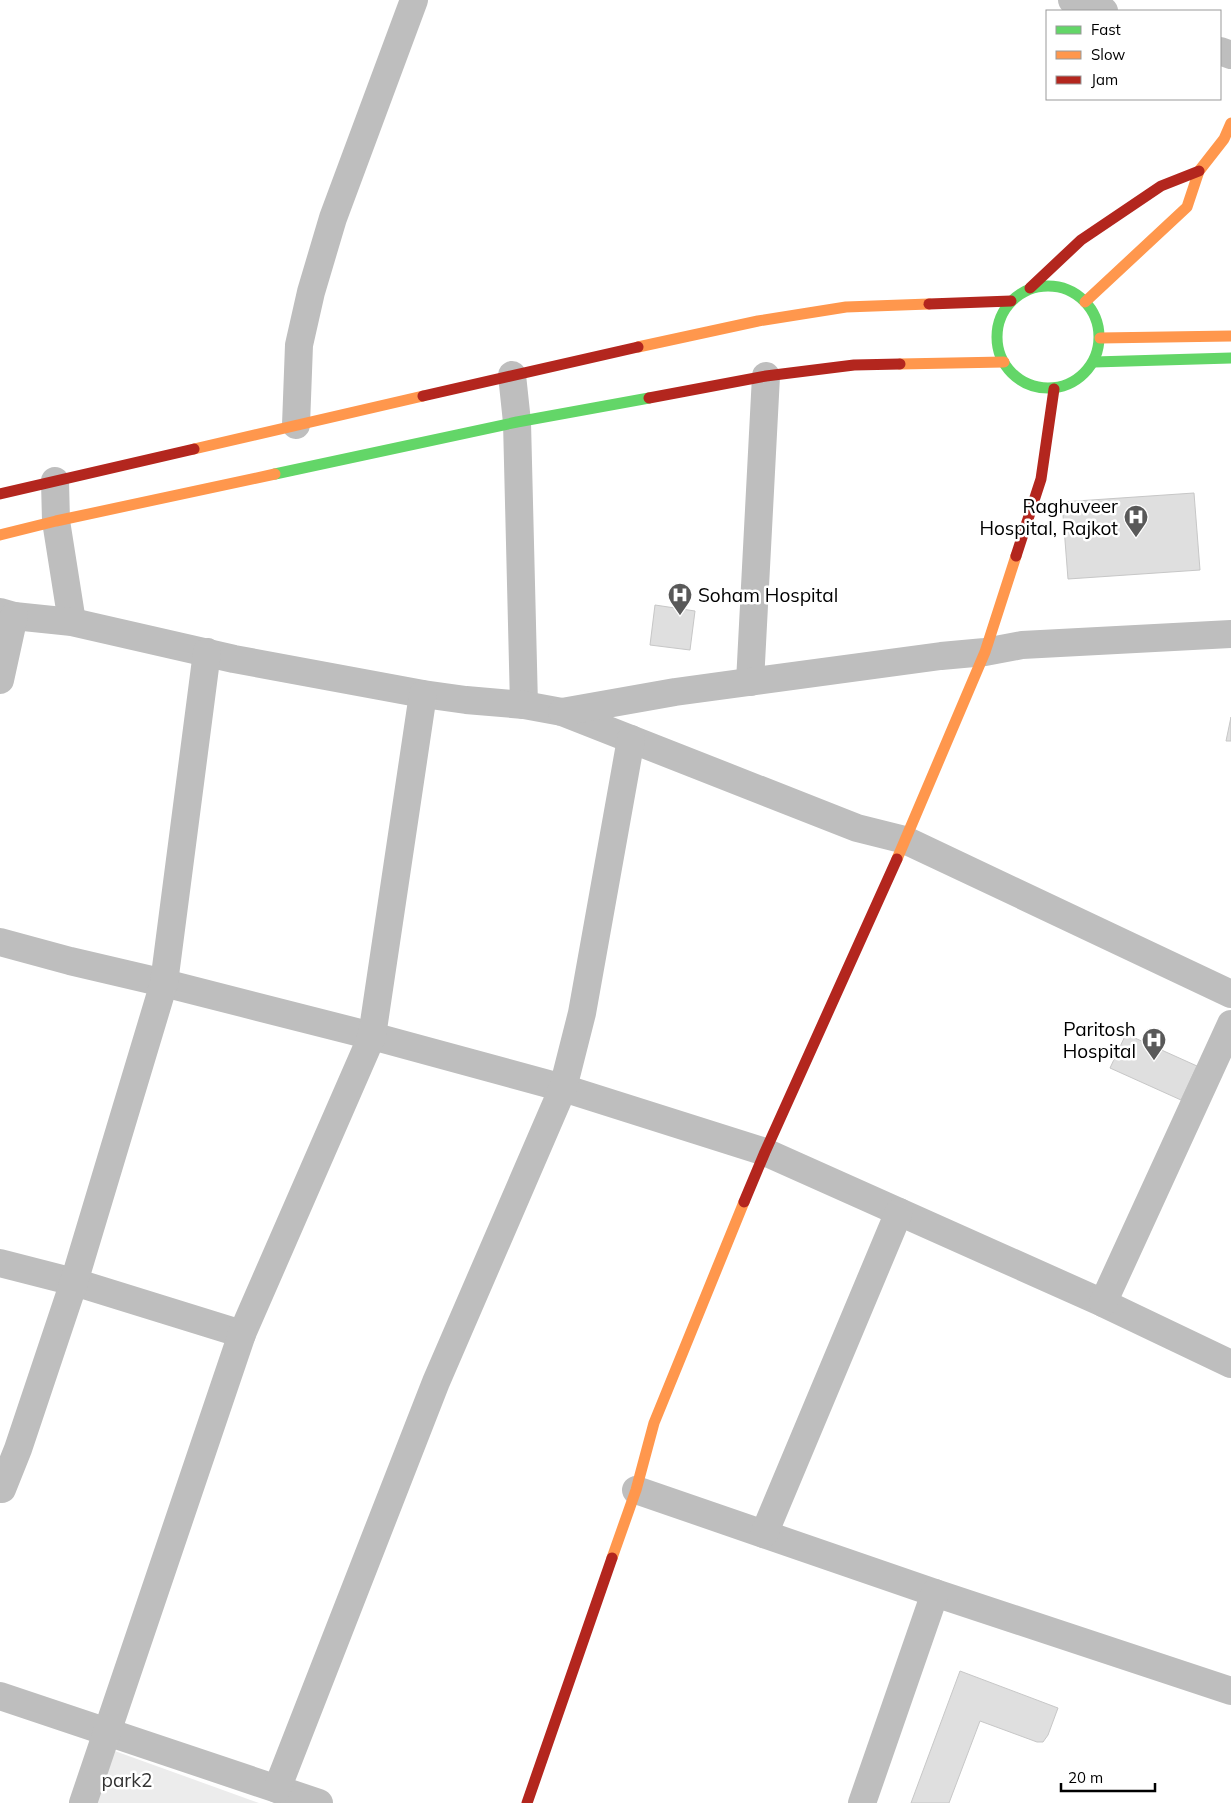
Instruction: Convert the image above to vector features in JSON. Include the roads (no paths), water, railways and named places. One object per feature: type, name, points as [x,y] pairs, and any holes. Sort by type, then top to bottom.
[{"type":"main road","points":[[1085,302],[1187,207],[1199,171],[1229,136]]},
{"type":"main road","points":[[1030,288],[1054,285],[1078,295],[1094,313],[1100,338],[1094,362],[1077,380],[1054,389],[1029,386],[1009,371],[997,349],[998,324],[1011,301],[1030,288],[1081,240],[1161,186],[1199,171]]},
{"type":"main road","points":[[0,494],[512,375],[758,321],[846,307],[1011,301]]},
{"type":"main road","points":[[1100,338],[1231,336]]},
{"type":"main road","points":[[1094,362],[1231,358]]},
{"type":"main road","points":[[0,535],[56,521],[517,422],[766,376],[854,365],[1004,362]]},
{"type":"main road","points":[[527,1803],[636,1490],[654,1423],[765,1152],[905,840],[985,652],[1041,479],[1054,389]]},
{"type":"street","points":[[296,425],[299,345],[311,292],[333,218],[414,0]]},
{"type":"street","points":[[1072,0],[1101,10]]},
{"type":"street","points":[[512,375],[517,422],[524,704]]},
{"type":"street","points":[[750,682],[766,376]]},
{"type":"street","points":[[54,481],[56,521],[72,622]]},
{"type":"street","points":[[0,680],[7,614],[72,622],[234,659],[423,694],[466,700],[524,704],[562,712],[857,828],[905,840],[1231,994]]},
{"type":"street","points":[[562,712],[675,692],[941,656],[985,652],[1022,645],[1231,634]]},
{"type":"street","points":[[2,1489],[18,1449],[74,1282],[164,983],[207,652]]},
{"type":"street","points":[[83,1803],[242,1334],[372,1036],[423,694]]},
{"type":"street","points":[[277,1789],[436,1382],[563,1088],[582,1013],[631,739]]},
{"type":"street","points":[[0,942],[372,1036],[563,1088],[765,1152],[1103,1303],[1231,1364]]},
{"type":"street","points":[[1103,1303],[1231,1024]]},
{"type":"street","points":[[764,1534],[899,1212]]},
{"type":"street","points":[[0,1263],[74,1282],[242,1334]]},
{"type":"street","points":[[636,1490],[935,1593],[1231,1691]]},
{"type":"street","points":[[862,1803],[935,1593]]},
{"type":"street","points":[[0,1696],[308,1801]]},
{"type":"place","name":"Raghuveer Hospital, Rajkot","points":[[1136,538]]},
{"type":"place","name":"Soham Hospital","points":[[680,616]]},
{"type":"place","name":"Paritosh Hospital","points":[[1154,1061]]},
{"type":"park label","name":"park2","points":[[127,1780]]}]
